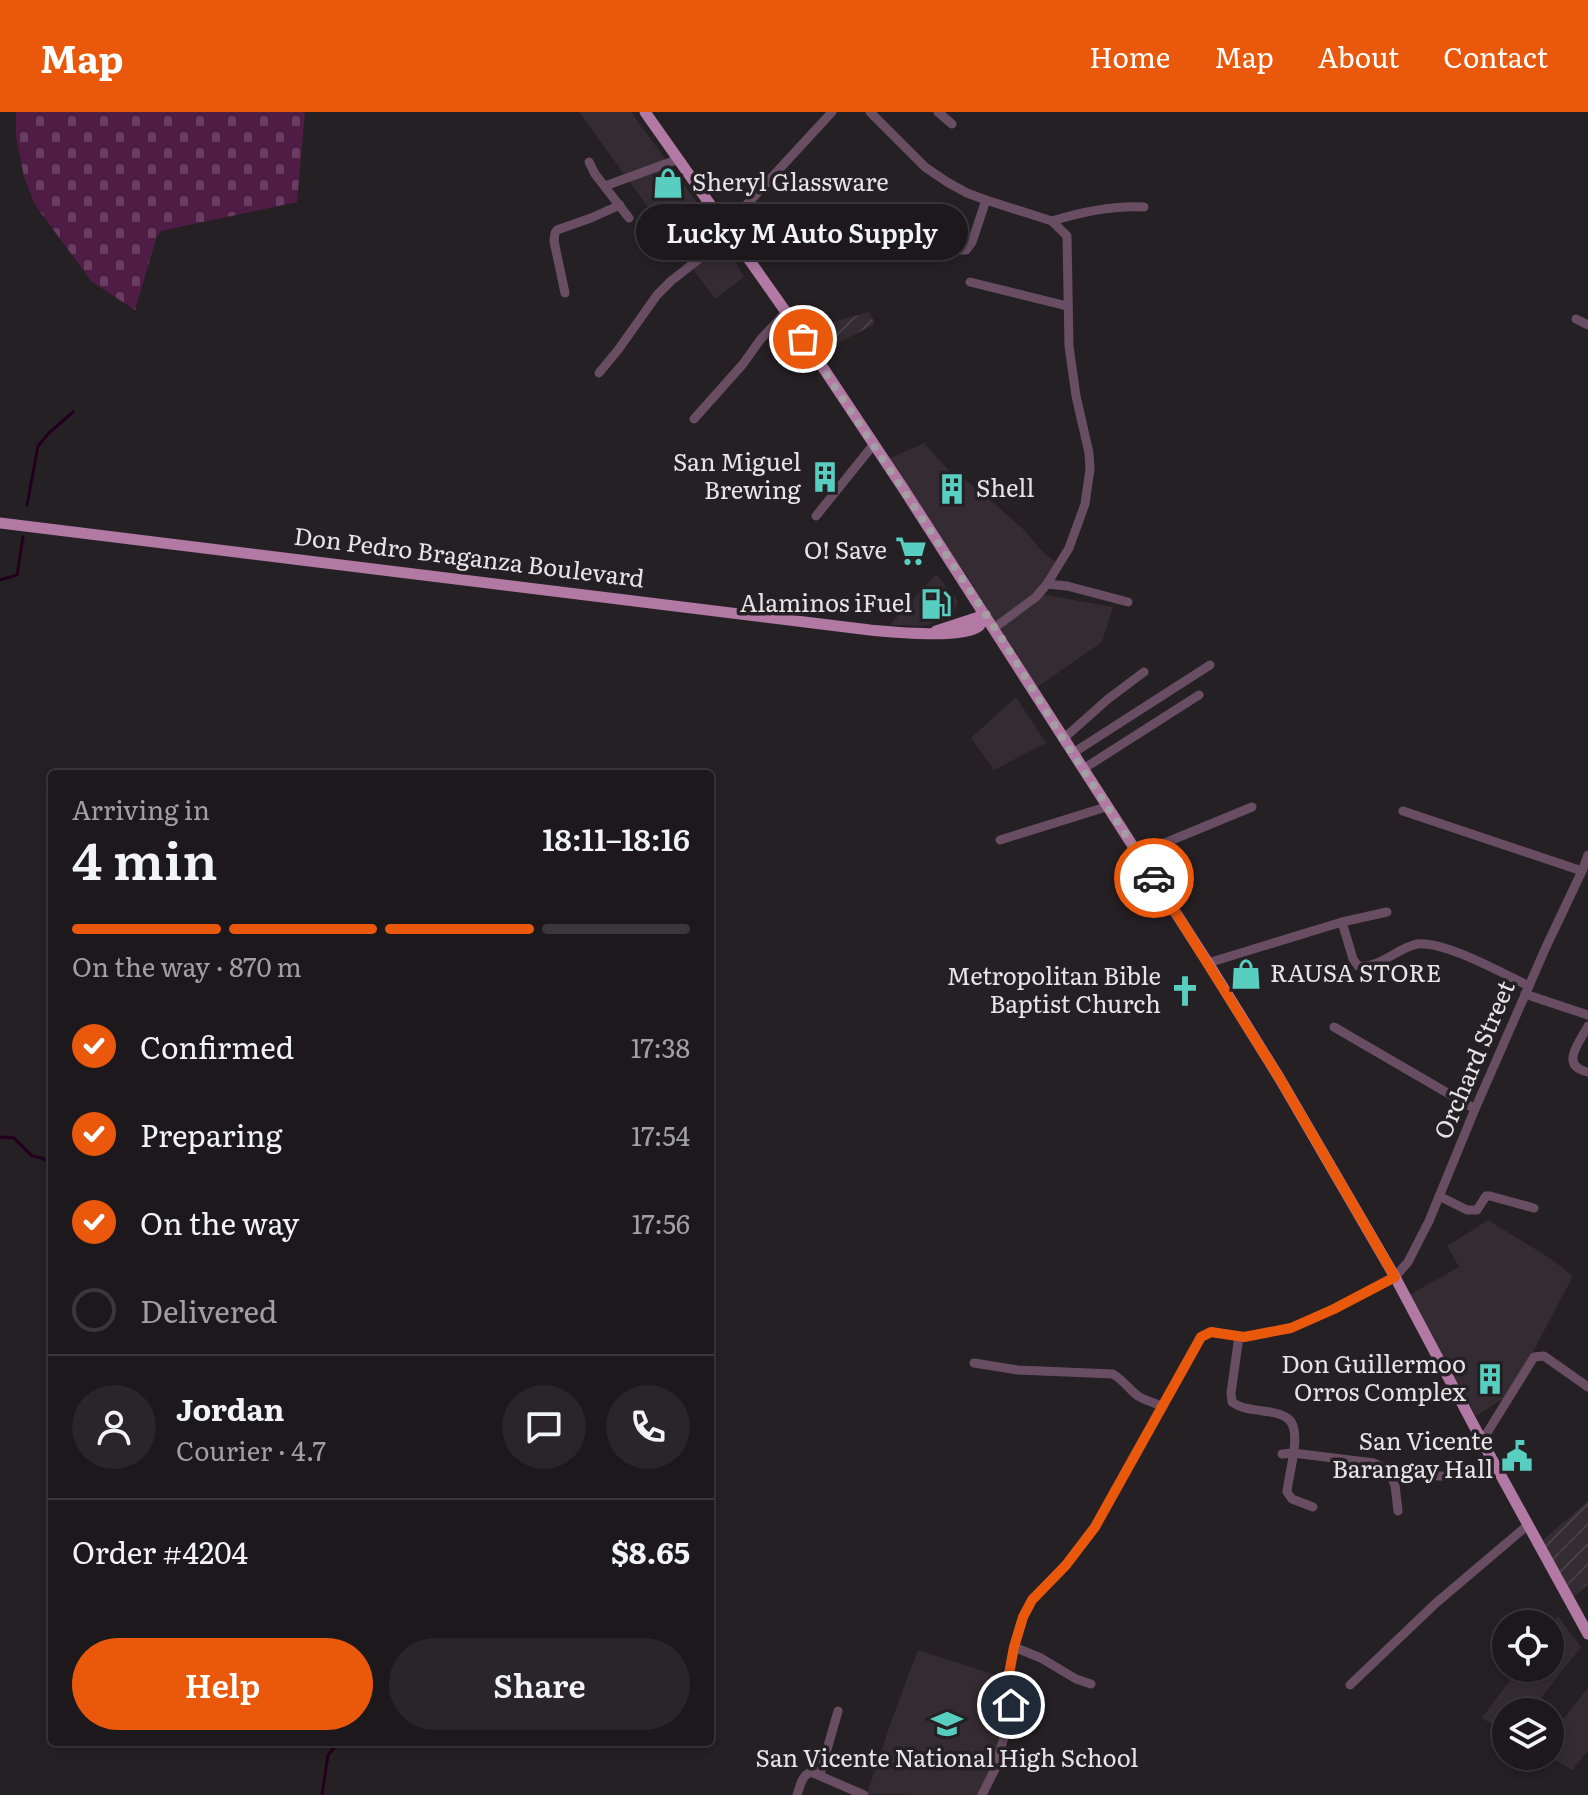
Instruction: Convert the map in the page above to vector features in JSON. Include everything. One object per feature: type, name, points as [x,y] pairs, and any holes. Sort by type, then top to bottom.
[{"type":"main road","points":[[645,112],[786,312],[874,444],[1280,1079],[1395,1277],[1588,1634]]},
{"type":"main road","name":"Don Pedro Braganza Boulevard","points":[[0,523],[870,630],[932,632],[953,629],[985,615]]},
{"type":"main road","points":[[968,590],[970,603],[953,629],[997,632]]},
{"type":"street","points":[[599,373],[647,306],[728,230],[822,117],[832,112]]},
{"type":"street","points":[[870,112],[925,167],[947,182],[967,193],[1052,221],[1064,232],[1068,242],[1067,306],[1072,373],[1090,469],[1085,504],[1069,548],[1047,584],[997,632]]},
{"type":"street","points":[[938,112],[952,124]]},
{"type":"street","points":[[605,186],[679,159]]},
{"type":"street","points":[[589,162],[629,218]]},
{"type":"street","points":[[930,242],[966,250],[972,242],[986,200]]},
{"type":"street","points":[[565,293],[555,233],[567,225],[620,205]]},
{"type":"street","points":[[1052,221],[1111,208],[1144,207]]},
{"type":"street","points":[[970,282],[1067,306]]},
{"type":"street","points":[[694,419],[786,312]]},
{"type":"street","points":[[1576,319],[1588,325]]},
{"type":"street","points":[[816,516],[874,444]]},
{"type":"street","points":[[1047,584],[1128,602]]},
{"type":"street","points":[[1073,753],[1210,665]]},
{"type":"street","points":[[1063,739],[1144,672]]},
{"type":"street","points":[[1083,769],[1199,695]]},
{"type":"street","points":[[1000,840],[1106,807]]},
{"type":"street","points":[[1138,854],[1252,807]]},
{"type":"street","points":[[1403,811],[1582,871]]},
{"type":"street","name":"Orchard Street","points":[[1395,1277],[1403,1270],[1422,1236],[1588,855]]},
{"type":"street","points":[[1208,963],[1342,922],[1387,912]]},
{"type":"street","points":[[1342,922],[1358,966],[1371,965],[1404,948],[1423,944],[1461,955],[1527,990],[1588,1015]]},
{"type":"street","points":[[1588,1026],[1573,1058],[1577,1069],[1588,1072]]},
{"type":"street","points":[[1334,1027],[1475,1109]]},
{"type":"street","points":[[1439,1196],[1471,1212],[1477,1210],[1486,1196],[1534,1208]]},
{"type":"street","points":[[982,1795],[995,1769],[1008,1723],[1011,1705],[1009,1674],[1023,1617],[1032,1600],[1087,1541],[1201,1337],[1211,1332],[1239,1336],[1291,1328],[1395,1277]]},
{"type":"street","points":[[1239,1336],[1232,1402],[1237,1406],[1290,1419],[1295,1433],[1287,1492],[1292,1499],[1313,1507]]},
{"type":"street","points":[[1482,1441],[1537,1355],[1549,1359],[1588,1387]]},
{"type":"street","points":[[974,1363],[1018,1370],[1113,1374],[1135,1394],[1163,1406]]},
{"type":"street","points":[[1282,1454],[1374,1463],[1388,1470],[1439,1476],[1498,1470]]},
{"type":"street","points":[[1388,1470],[1395,1485],[1398,1511]]},
{"type":"street","points":[[1350,1685],[1436,1603],[1528,1525]]},
{"type":"street","points":[[1014,1647],[1091,1684]]},
{"type":"street","points":[[820,1774],[838,1711]]},
{"type":"street","points":[[797,1795],[806,1774],[811,1772],[864,1795]]},
{"type":"shaded area","points":[[579,112],[631,112],[719,233],[744,277],[715,299]]},
{"type":"shaded area","points":[[869,312],[875,324],[822,351],[810,328]]},
{"type":"shaded area","points":[[924,443],[954,476],[958,474],[997,506],[1056,562],[1041,588],[1045,595],[1113,607],[1102,642],[1036,688],[964,571],[888,459]]},
{"type":"shaded area","points":[[936,574],[958,601],[952,614],[923,626],[890,625]]},
{"type":"shaded area","points":[[1016,697],[1046,743],[994,770],[971,738]]},
{"type":"shaded area","points":[[1488,1220],[1573,1276],[1525,1367],[1504,1398],[1476,1416],[1409,1295],[1459,1267],[1447,1246]]},
{"type":"shaded area","points":[[1588,1501],[1588,1584],[1572,1598],[1542,1541]]},
{"type":"shaded area","points":[[1564,1624],[1581,1647],[1564,1669]]},
{"type":"shaded area","name":"San Vicente National High School","points":[[918,1650],[1006,1680],[1004,1725],[979,1795],[867,1794]]},
{"type":"shaded area","points":[[1509,1682],[1554,1682],[1541,1698],[1497,1698]]},
{"type":"shaded area","points":[[1588,1688],[1588,1751],[1572,1770],[1564,1765],[1564,1718]]},
{"type":"shaded area","points":[[1492,1704],[1492,1724],[1482,1718]]},
{"type":"green space","points":[[16,112],[305,112],[297,202],[161,231],[135,310],[92,282],[35,205],[24,177],[16,136]]},
{"type":"waterway","points":[[27,505],[38,446],[73,412]]},
{"type":"waterway","points":[[0,580],[17,575],[23,537]]},
{"type":"waterway","points":[[0,1137],[14,1138],[32,1156],[48,1162]]},
{"type":"waterway","points":[[322,1795],[328,1755],[336,1746]]},
{"type":"way so far","points":[[803,339],[1000,636],[1154,878]]},
{"type":"place","name":"Sheryl Glassware","points":[[668,183]]},
{"type":"place","name":"Lucky M Auto Supply","points":[[803,339]]},
{"type":"place","name":"San Miguel Brewing","points":[[825,477]]},
{"type":"place","name":"Shell","points":[[952,489]]},
{"type":"place","name":"O! Save","points":[[911,551]]},
{"type":"place","name":"Alaminos iFuel","points":[[936,604]]},
{"type":"place","name":"RAUSA STORE","points":[[1246,974]]},
{"type":"place","name":"Metropolitan Bible Baptist Church","points":[[1185,991]]},
{"type":"place","name":"Don Guillermoo Orros Complex","points":[[1490,1379]]},
{"type":"place","name":"San Vicente Barangay Hall","points":[[1517,1456]]},
{"type":"place","name":"San Vicente National High School","points":[[947,1724]]},
{"type":"route","points":[[1011,1705],[1009,1674],[1023,1617],[1032,1600],[1087,1541],[1201,1337],[1211,1332],[1244,1337],[1291,1328],[1395,1277],[1280,1079],[1154,878]]}]
